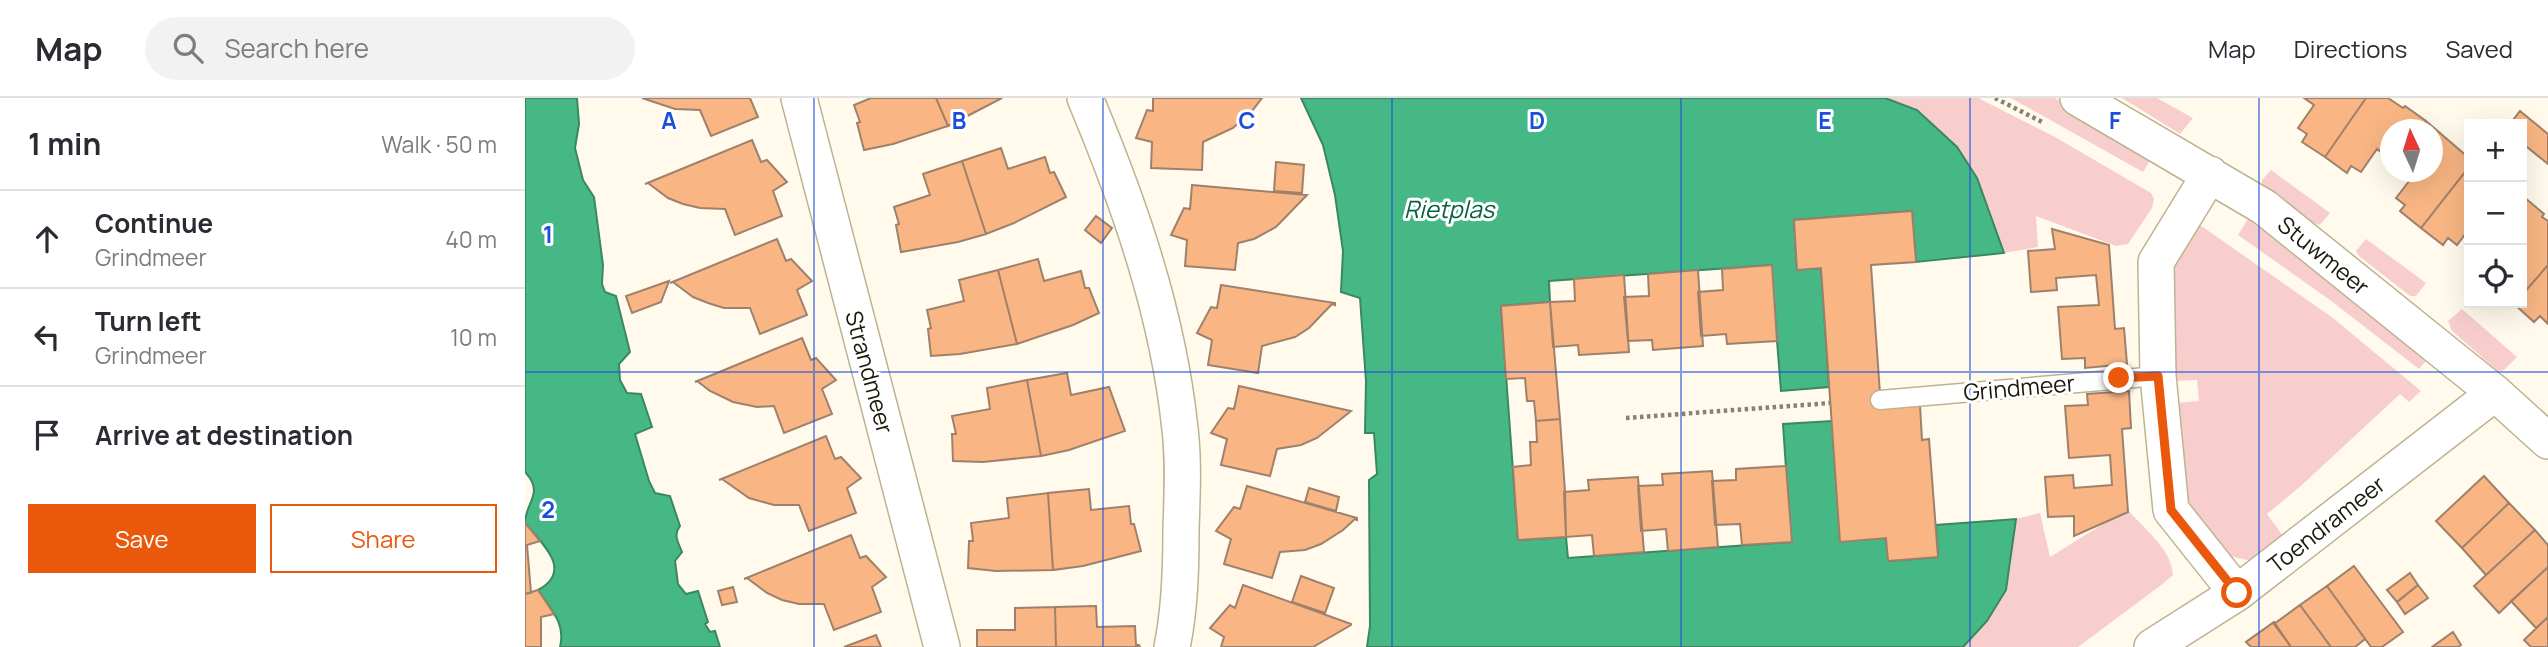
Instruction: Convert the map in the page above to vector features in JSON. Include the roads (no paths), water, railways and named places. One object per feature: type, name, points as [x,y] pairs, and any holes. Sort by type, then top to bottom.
[{"type":"street","name":"Strandmeer","points":[[799,98],[941,647]]},
{"type":"street","points":[[1085,98],[1136,228],[1156,297],[1172,368],[1181,432],[1182,491],[1181,572],[1172,647]]},
{"type":"street","name":"Stuwmeer","points":[[2078,98],[2264,207],[2495,393],[2548,441]]},
{"type":"street","points":[[2210,174],[2156,261],[2158,376],[2171,510],[2237,593]]},
{"type":"street","name":"Toendrameer","points":[[2152,647],[2237,593],[2495,393]]},
{"type":"lane","name":"Grindmeer","points":[[1880,400],[2158,376]]},
{"type":"water","points":[[525,98],[577,98],[579,124],[575,148],[583,180],[594,197],[603,265],[602,284],[605,292],[616,296],[630,352],[619,364],[620,380],[627,393],[641,394],[652,427],[635,434],[649,481],[655,493],[670,496],[680,526],[677,536],[682,552],[675,561],[678,584],[686,594],[698,591],[708,622],[705,624],[710,632],[715,631],[720,647],[560,647],[559,624],[538,590],[549,582],[554,574],[554,565],[545,547],[525,523],[534,492],[531,479],[525,472]]},
{"type":"water","name":"Rietplas","points":[[1301,98],[1885,98],[1917,110],[1957,147],[1977,178],[2004,253],[1916,262],[1912,211],[1794,220],[1797,270],[1821,268],[1829,387],[1781,391],[1771,265],[1549,281],[1550,302],[1501,306],[1518,540],[1566,537],[1568,558],[1791,542],[1783,424],[1832,421],[1840,541],[1886,538],[1889,561],[1938,557],[1936,525],[2016,519],[2006,590],[1987,621],[1963,647],[1367,647],[1370,626],[1369,480],[1377,474],[1374,433],[1365,433],[1366,381],[1360,298],[1341,292],[1343,251],[1335,195],[1323,145]]}]
